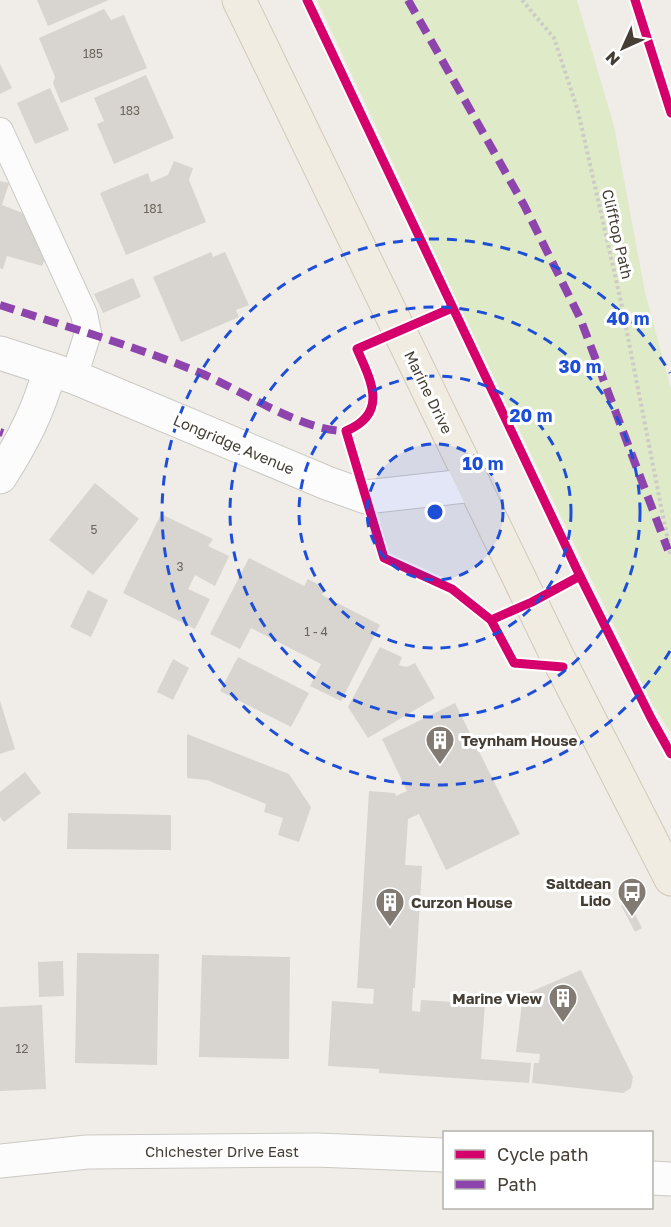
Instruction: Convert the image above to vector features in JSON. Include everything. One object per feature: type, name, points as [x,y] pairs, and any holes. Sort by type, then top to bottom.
[{"type":"main road","name":"Marine Drive","points":[[239,0],[563,667],[671,879]]},
{"type":"street","name":"Longridge Avenue","points":[[0,353],[62,373],[366,497],[474,485]]},
{"type":"street","points":[[0,477],[18,448],[41,401],[62,373]]},
{"type":"street","name":"Chichester Drive East","points":[[0,1161],[87,1152],[316,1150],[443,1155]]},
{"type":"street","points":[[653,1178],[671,1179]]},
{"type":"lane","points":[[0,131],[84,314],[88,333],[62,373]]},
{"type":"green space","points":[[317,0],[577,0],[614,126],[645,292],[671,389],[671,733],[653,705],[582,560],[455,296]]},
{"type":"building","points":[[37,0],[109,0],[48,26]]},
{"type":"building","points":[[104,9],[111,20],[124,15],[147,68],[61,103],[53,83],[55,77],[39,38]]},
{"type":"building","points":[[0,64],[12,88],[0,94]]},
{"type":"building","points":[[146,75],[174,138],[114,164],[97,124],[104,121],[94,98]]},
{"type":"building","points":[[50,88],[69,130],[35,144],[17,103]]},
{"type":"building","points":[[174,161],[193,168],[189,180],[206,222],[126,255],[100,193],[148,173],[151,182],[168,175]]},
{"type":"building","points":[[0,181],[9,183],[2,205],[28,215],[47,254],[42,266],[7,256],[3,269],[0,268]]},
{"type":"building","points":[[211,252],[213,257],[225,252],[249,305],[236,310],[239,317],[181,342],[153,277]]},
{"type":"building","points":[[133,278],[141,297],[103,313],[94,294]]},
{"type":"building","points":[[95,483],[139,519],[93,575],[49,540]]},
{"type":"building","points":[[161,514],[213,539],[208,546],[229,556],[215,586],[195,575],[188,589],[210,599],[195,629],[123,593]]},
{"type":"building","points":[[249,558],[304,586],[308,579],[325,588],[322,595],[380,625],[341,701],[310,686],[321,664],[251,628],[240,649],[210,634]]},
{"type":"building","points":[[88,590],[108,600],[91,637],[70,627]]},
{"type":"building","points":[[380,647],[402,657],[399,665],[407,667],[415,663],[435,698],[368,738],[348,707]]},
{"type":"building","points":[[238,657],[309,693],[291,727],[220,691]]},
{"type":"building","points":[[173,659],[189,668],[173,700],[157,692]]},
{"type":"building","points":[[0,701],[15,749],[0,754]]},
{"type":"building","name":"Curzon House","points":[[455,703],[520,834],[446,870],[419,814],[408,819],[405,865],[422,866],[412,1011],[420,1012],[421,1000],[485,1004],[481,1059],[531,1063],[529,1083],[379,1073],[379,1069],[328,1066],[332,1001],[373,1004],[374,989],[357,988],[369,791],[395,793],[396,796],[407,791],[382,739]]},
{"type":"building","points":[[187,734],[289,774],[311,807],[299,842],[278,835],[283,818],[264,812],[266,804],[207,780],[187,778]]},
{"type":"building","points":[[25,772],[41,793],[4,822],[0,817],[0,792]]},
{"type":"building","points":[[68,813],[171,815],[171,850],[67,849]]},
{"type":"building","points":[[629,902],[642,928],[635,932],[621,905]]},
{"type":"building","points":[[77,953],[159,954],[157,1065],[75,1063]]},
{"type":"building","points":[[202,955],[290,957],[289,1059],[199,1057]]},
{"type":"building","points":[[63,961],[64,996],[39,997],[38,962]]},
{"type":"building","name":"Marine View","points":[[581,970],[633,1077],[631,1088],[623,1093],[532,1083],[534,1063],[539,1063],[540,1054],[516,1052],[523,995]]},
{"type":"building","points":[[42,1005],[46,1089],[0,1091],[0,1007]]},
{"type":"marked path","points":[[408,0],[524,205],[580,318],[668,550]]},
{"type":"marked path","points":[[0,305],[178,364],[311,425],[346,431]]},
{"type":"cycle path","points":[[307,0],[580,576],[671,754]]},
{"type":"cycle path","points":[[635,0],[671,113]]},
{"type":"cycle path","points":[[452,308],[357,349],[371,384],[372,406],[368,415],[359,424],[346,431],[384,558],[452,589],[491,620],[514,663],[563,667]]},
{"type":"cycle path","points":[[491,620],[532,602],[580,576]]},
{"type":"place","name":"Teynham House","points":[[440,766]]},
{"type":"place","name":"Saltdean Lido","points":[[632,918]]},
{"type":"place","name":"Curzon House","points":[[390,928]]},
{"type":"place","name":"Marine View","points":[[563,1024]]}]
